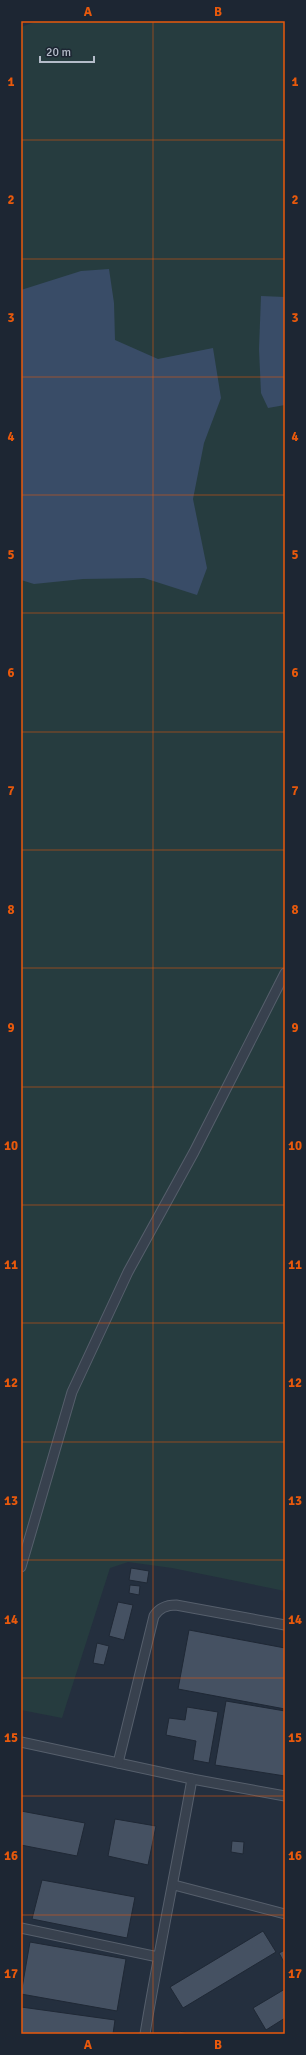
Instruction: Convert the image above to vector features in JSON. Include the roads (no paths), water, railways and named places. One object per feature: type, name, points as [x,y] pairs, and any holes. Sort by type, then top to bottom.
[{"type":"lane","points":[[21,1567],[72,1392],[128,1272],[194,1152],[285,973]]},
{"type":"lane","points":[[118,1763],[154,1616],[158,1610],[167,1606],[176,1605],[285,1626]]},
{"type":"lane","points":[[21,1742],[192,1779],[285,1796]]},
{"type":"lane","points":[[145,2034],[158,1957],[174,1885],[192,1779]]},
{"type":"lane","points":[[174,1885],[285,1914]]},
{"type":"lane","points":[[21,1928],[158,1957]]},
{"type":"water","points":[[109,269],[114,303],[115,340],[158,359],[213,348],[221,398],[204,443],[193,499],[207,568],[197,595],[144,578],[83,579],[34,584],[21,580],[21,290],[81,271]]},
{"type":"water","points":[[261,296],[285,297],[285,405],[268,408],[261,393],[259,349]]}]
